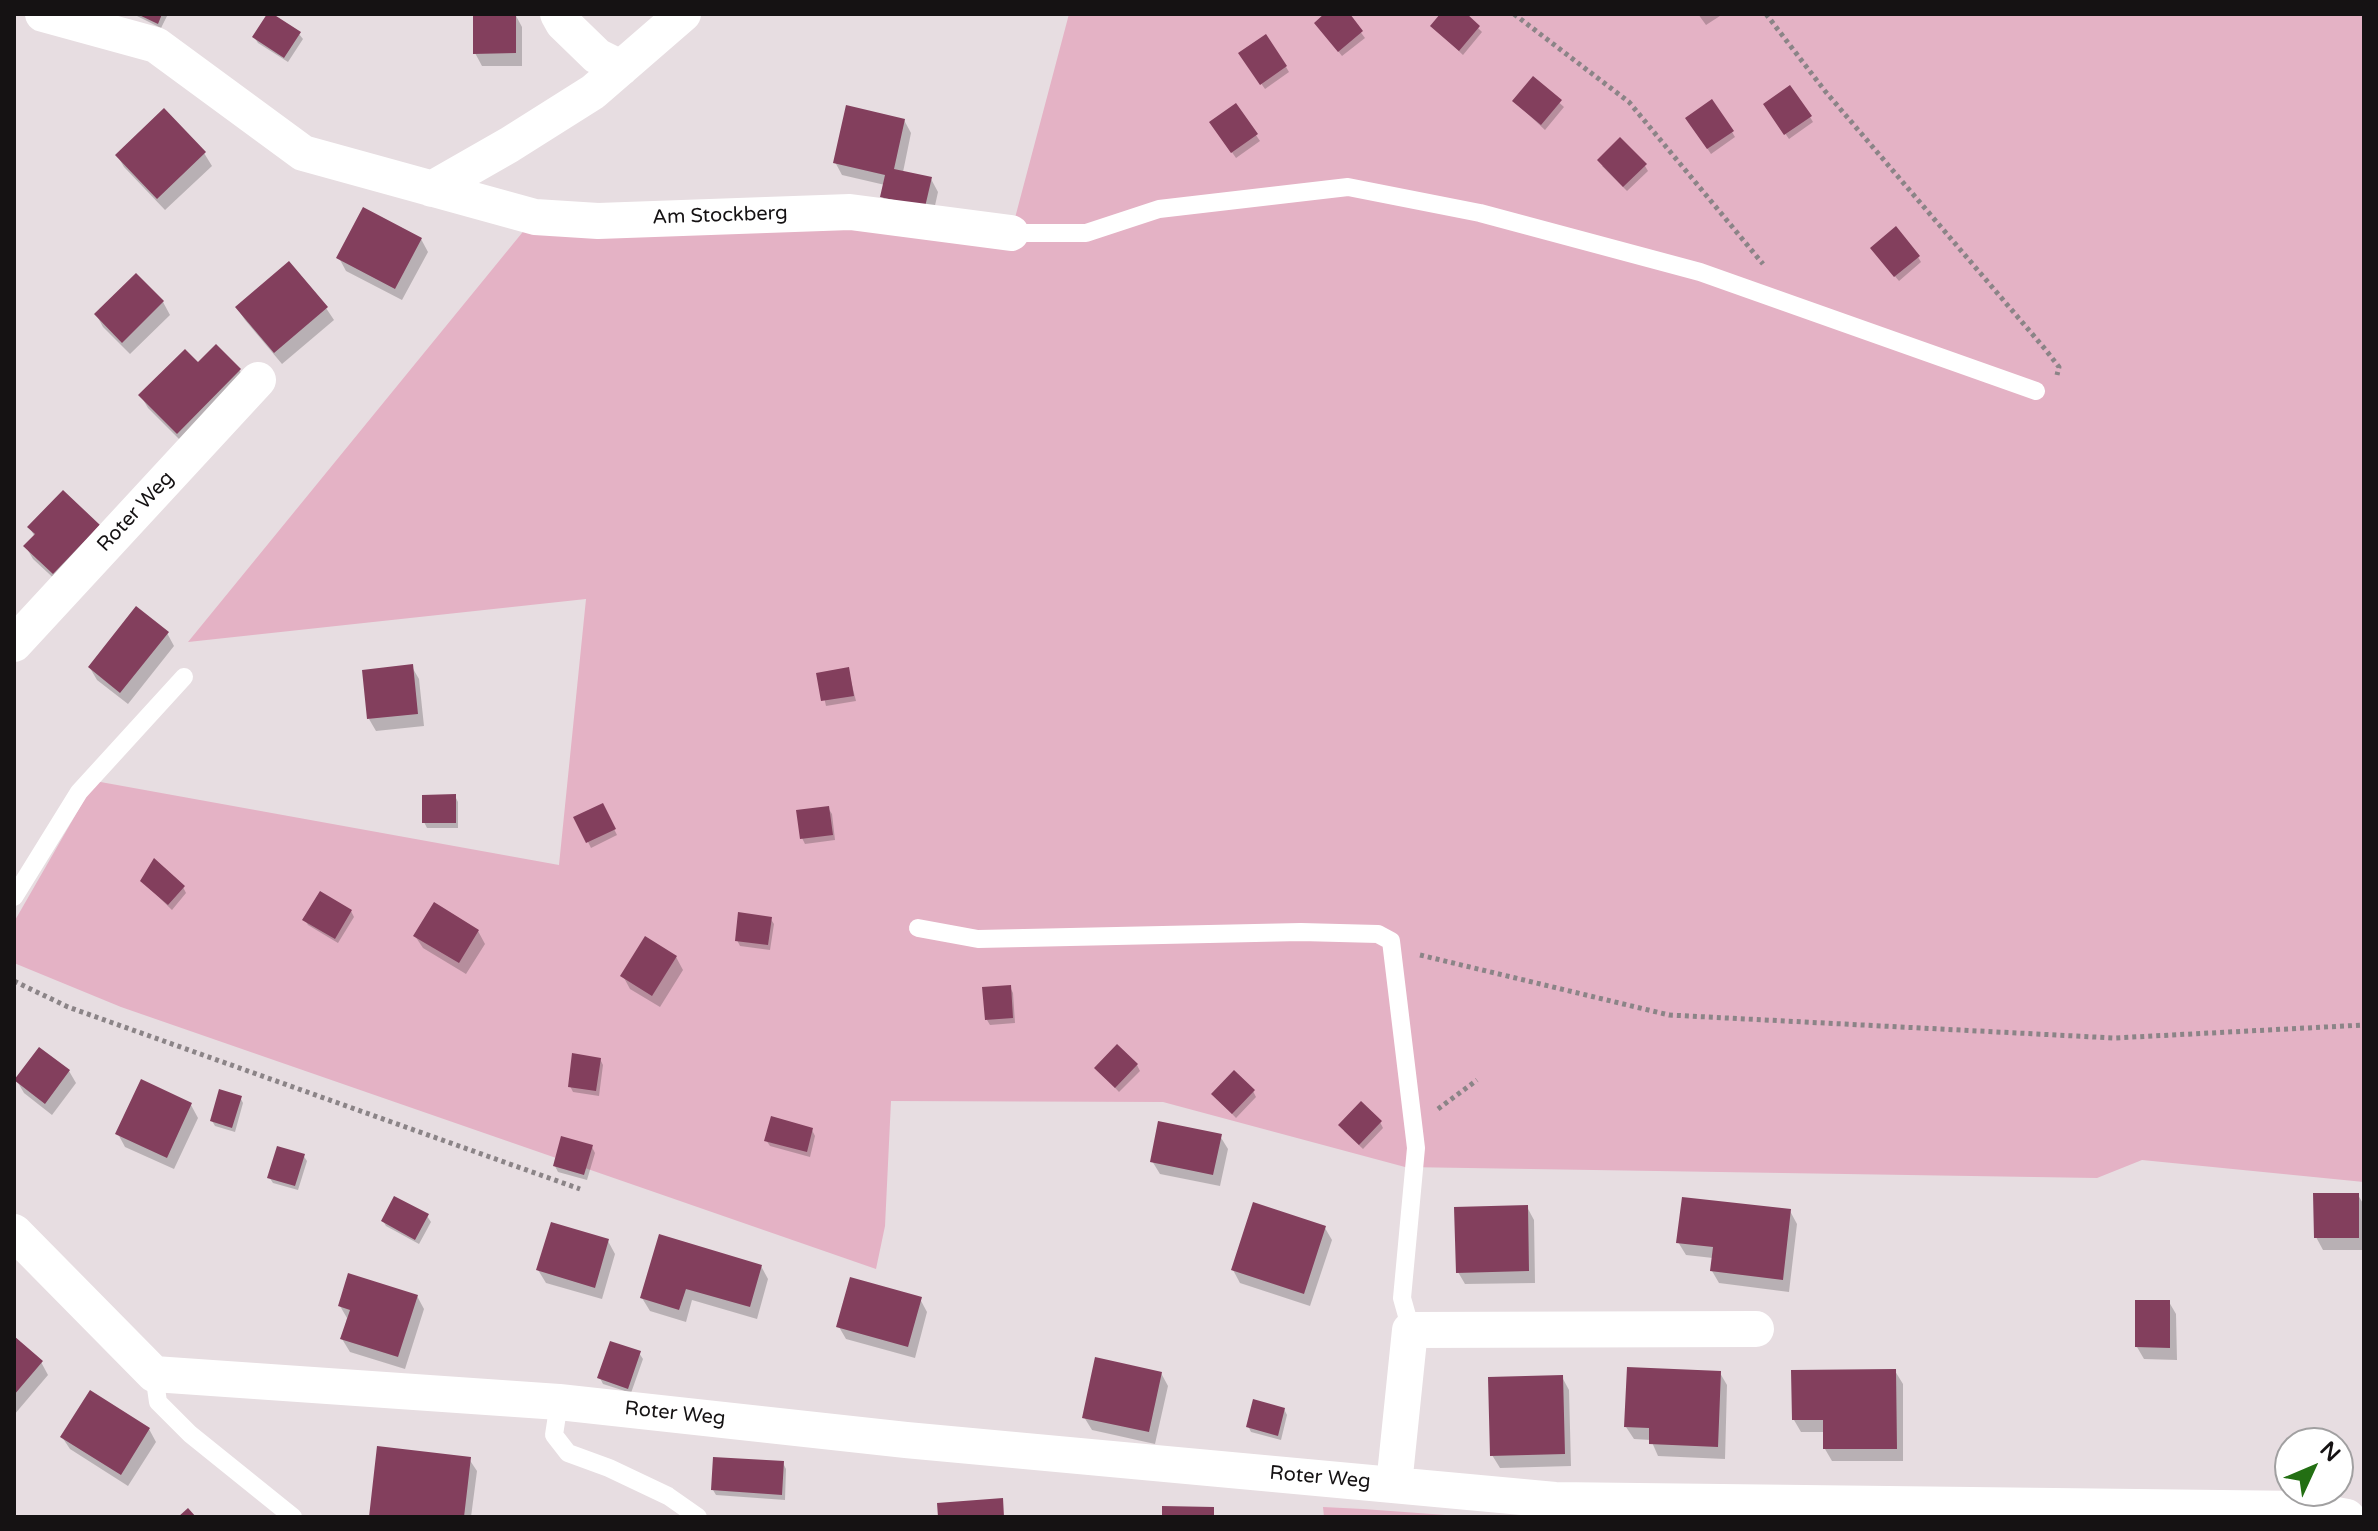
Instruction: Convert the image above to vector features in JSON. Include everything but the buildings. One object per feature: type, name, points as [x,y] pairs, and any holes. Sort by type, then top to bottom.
[{"type":"street","name":"Am Stockberg","points":[[43,14],[156,45],[303,153],[535,217],[598,221],[850,212],[1011,233]]},
{"type":"street","points":[[558,14],[563,23],[597,56],[621,68]]},
{"type":"street","points":[[432,189],[581,100],[683,14]]},
{"type":"street","name":"Roter Weg","points":[[14,644],[258,380]]},
{"type":"street","points":[[14,1232],[154,1374]]},
{"type":"street","points":[[1411,1330],[1756,1329]]},
{"type":"street","name":"Roter Weg","points":[[1394,1485],[1411,1330]]},
{"type":"street","name":"Roter Weg","points":[[154,1374],[559,1402],[922,1441],[1394,1485],[1552,1508],[2304,1509],[2347,1517]]},
{"type":"lane","points":[[1011,233],[1086,233],[1159,209],[1348,187],[1495,217],[1700,272],[2036,391]]},
{"type":"lane","points":[[14,897],[79,792],[184,677]]},
{"type":"lane","points":[[918,928],[978,939],[1301,932],[1378,934],[1391,941],[1416,1148],[1402,1298],[1411,1330]]},
{"type":"lane","points":[[154,1374],[158,1402],[179,1424],[293,1517]]},
{"type":"lane","points":[[559,1402],[554,1435],[568,1453],[609,1468],[668,1496],[698,1517]]},
{"type":"path","points":[[1514,14],[1629,102],[1769,272],[1780,300]]},
{"type":"path","points":[[1766,14],[1825,91],[2059,367],[2050,387],[2036,391]]},
{"type":"path","points":[[1392,949],[1669,1015],[2114,1038],[2364,1025]]},
{"type":"path","points":[[14,981],[68,1007],[580,1189]]},
{"type":"shaded area","points":[[1069,14],[2364,14],[2364,1182],[2142,1160],[2097,1178],[1405,1167],[1163,1102],[891,1101],[885,1226],[876,1269],[121,1007],[14,963],[14,922],[95,781],[559,865],[586,599],[188,642],[535,217],[1011,233]]},
{"type":"shaded area","points":[[1323,1507],[1363,1509],[1473,1517],[1324,1517]]}]
